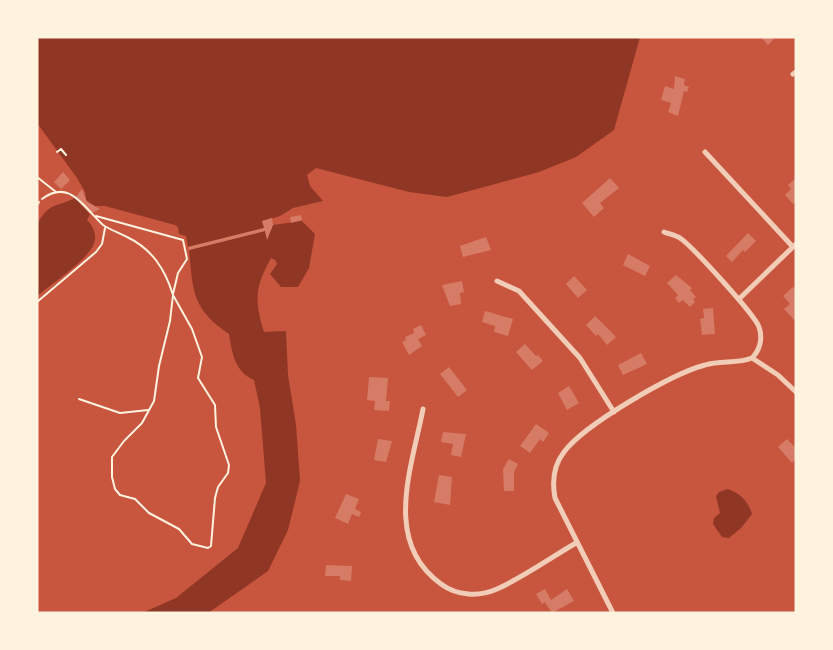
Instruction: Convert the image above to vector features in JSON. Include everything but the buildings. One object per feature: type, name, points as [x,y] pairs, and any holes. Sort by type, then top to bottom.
[{"type":"street","points":[[705,152],[794,246],[738,299]]},
{"type":"street","points":[[664,232],[680,238],[738,299],[759,327],[760,344],[752,358]]},
{"type":"street","points":[[497,281],[519,292],[580,358],[614,412]]},
{"type":"street","points":[[612,613],[555,498],[553,478],[562,454],[579,435],[614,412],[691,369],[707,364],[752,358],[778,375],[796,393]]},
{"type":"street","points":[[423,410],[404,518],[411,548],[430,576],[443,587],[458,593],[480,593],[496,589],[576,544]]},
{"type":"path","points":[[57,152],[61,149],[66,155]]},
{"type":"path","points":[[37,177],[56,193]]},
{"type":"path","points":[[38,204],[47,195],[66,192],[75,195],[105,227],[127,236],[150,253],[163,270],[173,295],[192,329],[202,358],[198,378],[215,405],[216,427],[229,465],[215,498],[211,546],[208,548],[192,544],[179,529],[159,519],[135,499],[120,495],[115,489],[112,457],[142,423],[156,393],[170,321],[173,295],[176,278],[187,259],[183,240],[94,215]]},
{"type":"path","points":[[37,302],[96,252],[102,244],[105,227]]},
{"type":"path","points":[[79,399],[120,414],[149,410]]},
{"type":"shaded area","points":[[37,37],[640,37],[614,130],[576,157],[539,172],[447,197],[409,192],[316,168],[307,175],[310,186],[323,201],[293,208],[280,216],[263,221],[264,228],[188,247],[186,236],[179,234],[175,225],[105,206],[95,206],[86,200],[85,192],[77,178],[37,123]]},
{"type":"shaded area","points":[[75,198],[90,214],[87,220],[95,234],[95,240],[87,255],[37,296],[38,223],[50,208]]},
{"type":"shaded area","points":[[302,221],[315,234],[309,268],[298,287],[281,287],[270,274],[277,264],[271,258],[258,294],[264,332],[286,331],[300,481],[288,530],[268,571],[208,613],[142,613],[176,598],[238,548],[266,483],[260,408],[254,380],[239,367],[233,355],[229,334],[201,308],[194,288],[189,250],[265,231],[267,238],[273,225]]},
{"type":"shaded area","points":[[728,489],[743,498],[752,514],[729,538],[722,537],[713,524],[714,518],[720,513],[716,496]]}]
